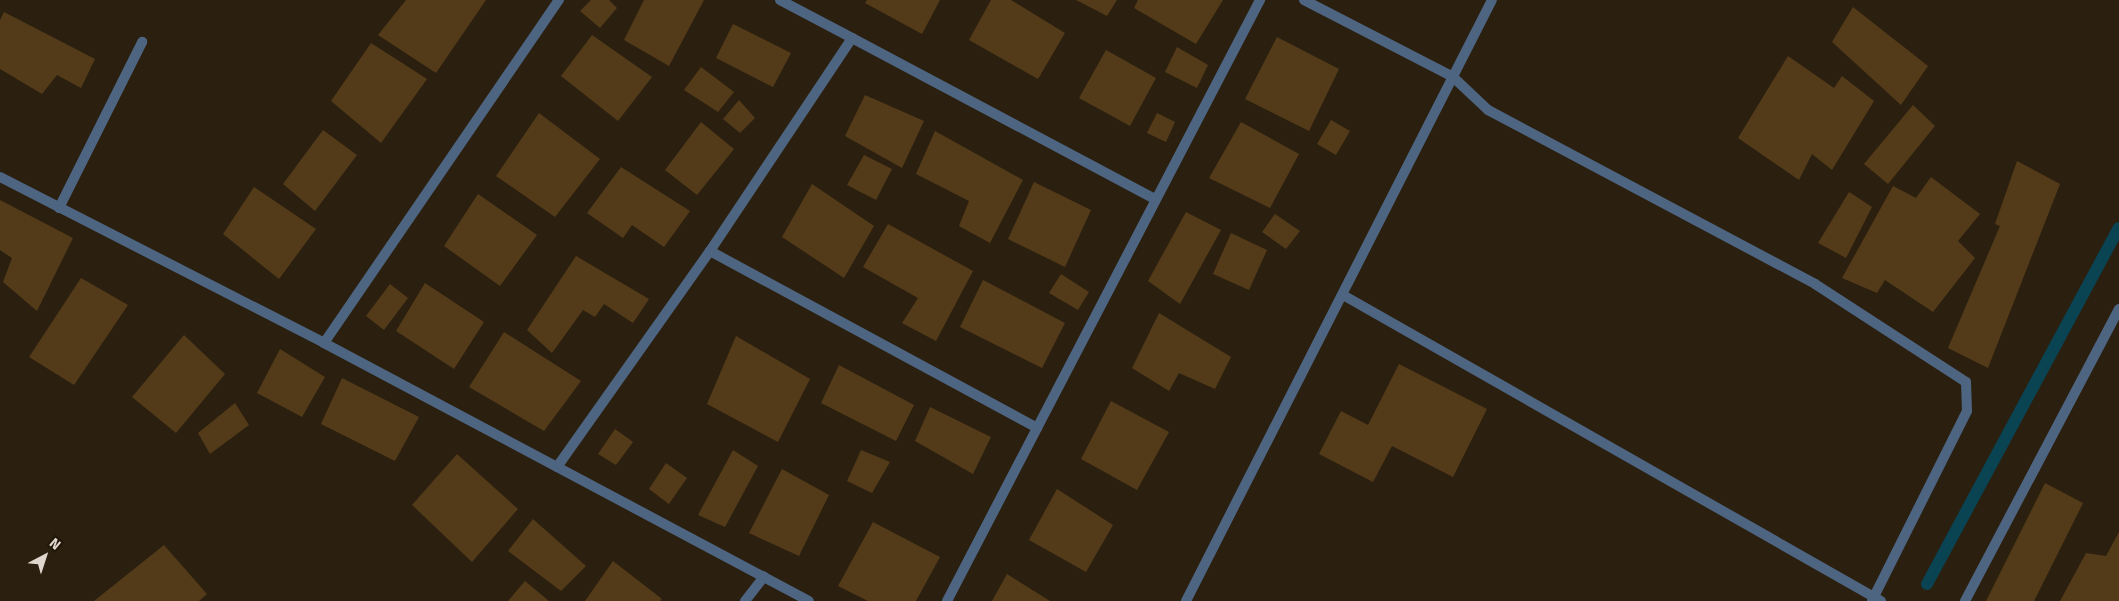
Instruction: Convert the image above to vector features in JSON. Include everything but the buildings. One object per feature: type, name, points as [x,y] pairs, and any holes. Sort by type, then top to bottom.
[{"type":"street","points":[[324,343],[559,0]]},
{"type":"street","points":[[780,0],[1155,199]]},
{"type":"street","points":[[947,601],[1260,0]]},
{"type":"street","points":[[1304,0],[1453,78],[1488,110],[1816,284],[1966,382],[1967,411],[1876,600],[1342,295]]},
{"type":"street","points":[[1186,601],[1492,0]]},
{"type":"street","points":[[557,467],[710,251],[852,38]]},
{"type":"street","points":[[59,208],[142,42]]},
{"type":"street","points":[[0,177],[324,343],[808,601]]},
{"type":"street","points":[[710,251],[1037,428]]},
{"type":"street","points":[[1964,601],[2119,309]]},
{"type":"street","points":[[745,601],[764,577]]},
{"type":"waterway","points":[[1927,584],[2119,228]]}]
